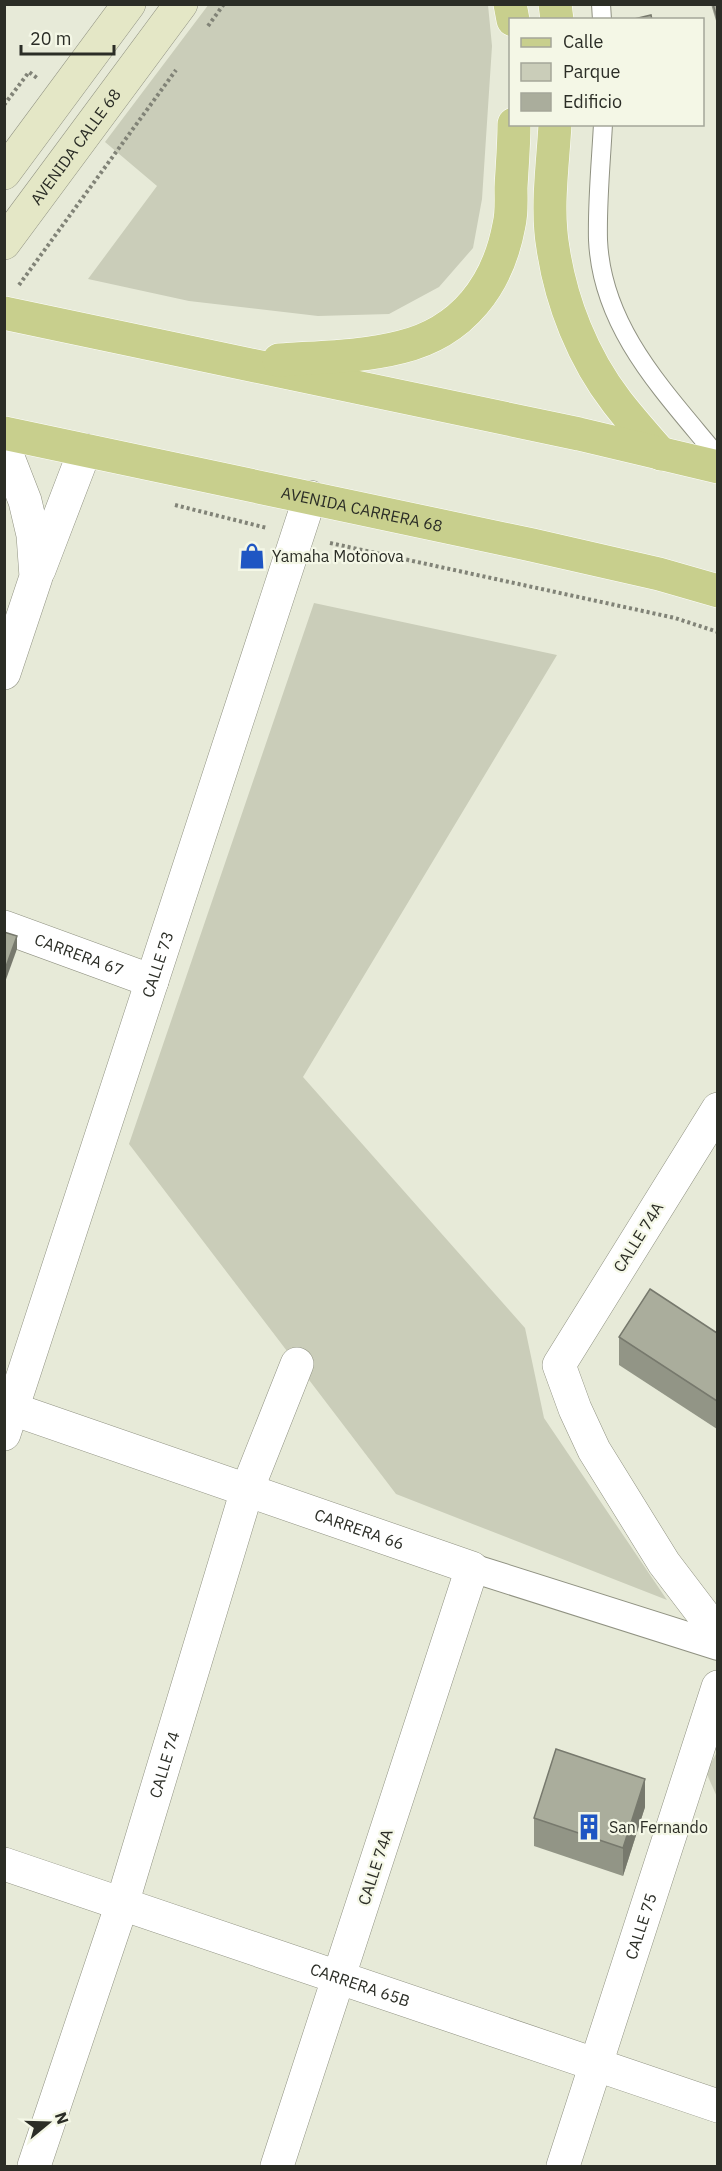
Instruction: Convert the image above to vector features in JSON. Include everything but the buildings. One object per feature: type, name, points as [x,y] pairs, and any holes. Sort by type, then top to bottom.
[{"type":"main road","name":"AVENIDA CALLE 68","points":[[4,243],[181,4]]},
{"type":"main road","points":[[4,173],[122,14]]},
{"type":"main road","points":[[245,363],[374,352],[402,347],[427,339],[457,319],[478,300],[499,264],[510,223],[514,126]]},
{"type":"main road","points":[[555,126],[552,246],[564,299],[584,348],[616,400],[661,454]]},
{"type":"main road","points":[[10,301],[245,363],[579,434],[717,467]]},
{"type":"main road","name":"AVENIDA CARRERA 68","points":[[4,433],[310,497],[659,574],[717,591]]},
{"type":"street","points":[[4,447],[25,501],[36,577]]},
{"type":"street","points":[[4,673],[36,577],[85,450]]},
{"type":"street","name":"CALLE 73","points":[[7,1416],[310,497]]},
{"type":"street","name":"CARRERA 67","points":[[4,927],[152,981]]},
{"type":"street","name":"CALLE 74A","points":[[717,1109],[559,1365],[575,1409],[594,1450],[664,1563],[717,1634]]},
{"type":"street","name":"CALLE 74","points":[[34,2166],[122,1904],[247,1490],[297,1364]]},
{"type":"street","name":"CARRERA 66","points":[[7,1416],[247,1490],[472,1568],[717,1646]]},
{"type":"street","name":"CALLE 74A","points":[[278,2166],[472,1568]]},
{"type":"street","name":"CALLE 75","points":[[563,2166],[717,1687]]},
{"type":"street","name":"CARRERA 65B","points":[[4,1864],[717,2106]]},
{"type":"lane","points":[[603,126],[598,240],[606,289],[635,354],[717,457]]},
{"type":"path","points":[[203,33],[224,4]]},
{"type":"path","points":[[10,301],[182,61]]},
{"type":"path","points":[[4,105],[29,72],[40,81]]},
{"type":"path","points":[[327,542],[675,618],[717,632]]},
{"type":"green space","points":[[209,4],[488,5],[492,46],[482,199],[473,248],[439,287],[389,314],[318,316],[189,301],[88,279],[157,186],[105,142]]},
{"type":"green space","points":[[314,603],[557,655],[303,1077],[525,1328],[544,1418],[667,1600],[396,1494],[129,1144]]},
{"type":"green space","points":[[717,1752],[717,1797],[706,1772]]},
{"type":"place","name":"Yamaha Motonova","points":[[252,556]]},
{"type":"place","name":"San Fernando","points":[[589,1827]]}]
